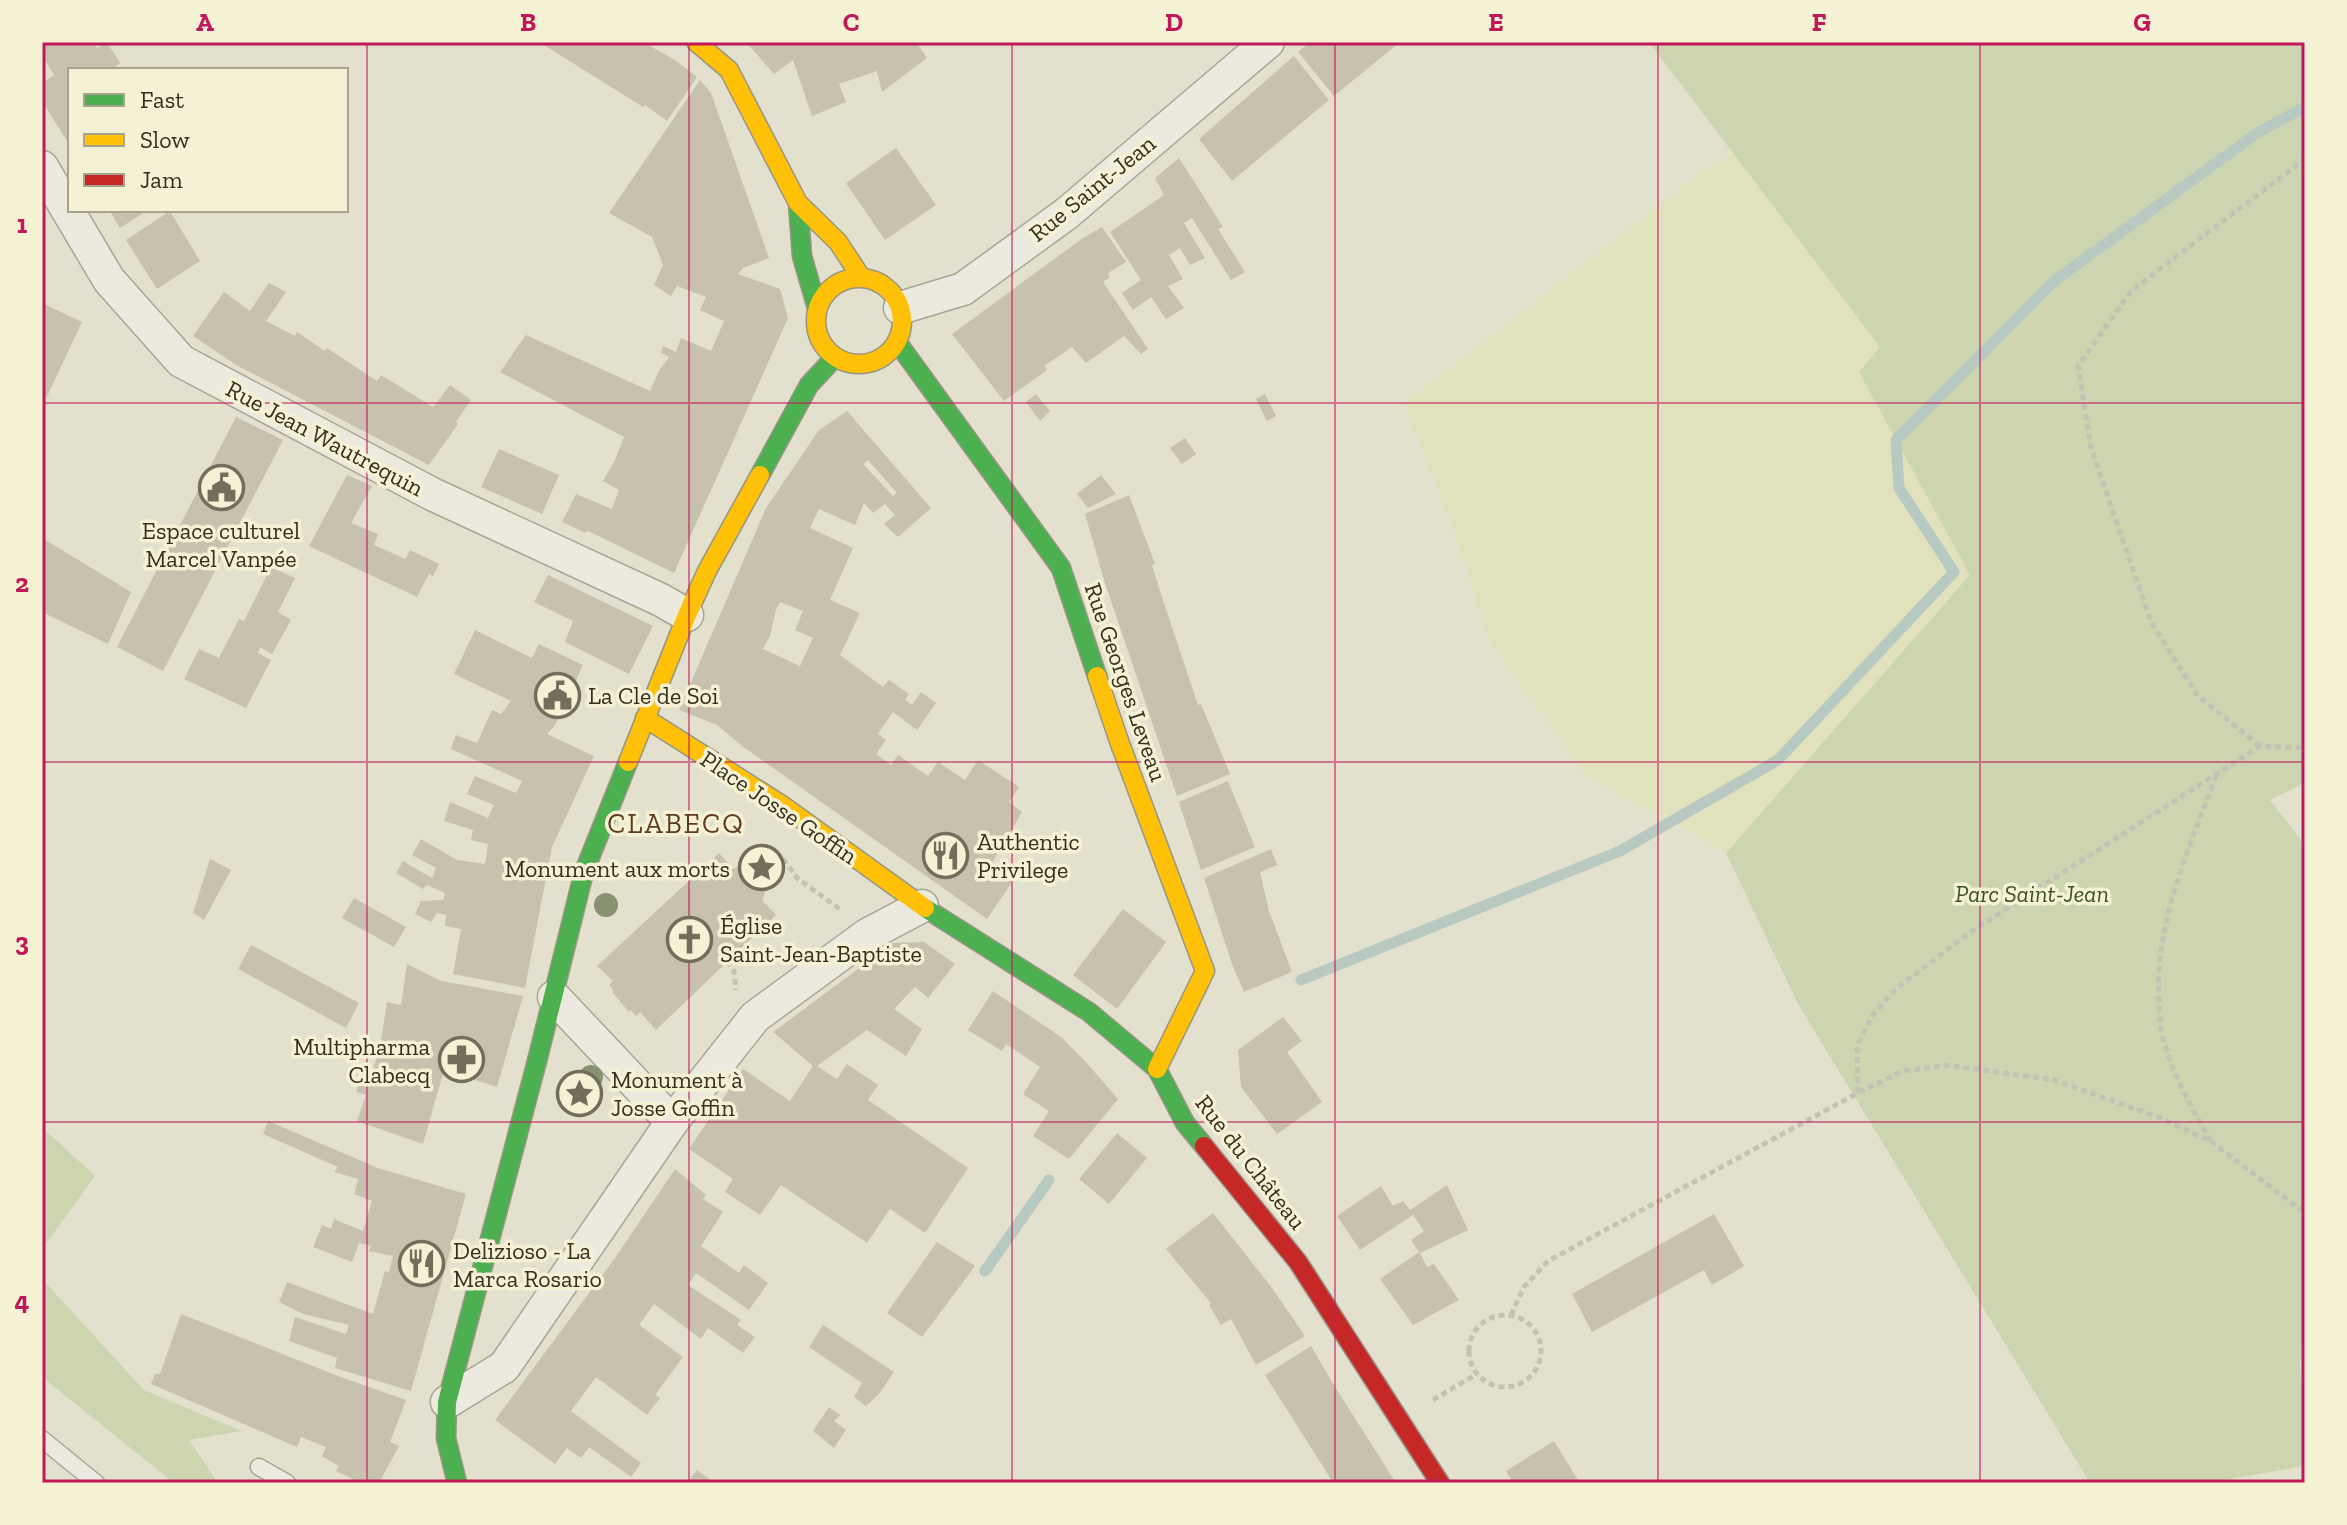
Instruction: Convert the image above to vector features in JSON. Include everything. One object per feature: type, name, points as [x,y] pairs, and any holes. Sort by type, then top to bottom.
[{"type":"street","points":[[696,42],[729,70],[798,203],[838,242],[861,277]]},
{"type":"street","name":"Rue Saint-Jean","points":[[900,308],[963,289],[1066,214],[1268,42]]},
{"type":"street","name":"Rue Jean Wautrequin","points":[[42,167],[68,211]]},
{"type":"street","points":[[798,203],[802,256],[817,308],[815,324],[818,338],[827,351],[849,364],[864,365],[879,359],[897,342],[902,328],[900,308],[894,294],[882,284],[861,277],[840,281],[828,290],[817,308]]},
{"type":"street","name":"Rue Jean Wautrequin","points":[[69,212],[109,280],[181,361],[432,494],[661,600],[687,615]]},
{"type":"street","name":"Rue Georges Leveau","points":[[897,342],[1061,568],[1119,741],[1205,971],[1157,1069]]},
{"type":"street","points":[[457,1483],[446,1438],[447,1402],[584,872],[707,571],[809,385],[835,357]]},
{"type":"street","name":"Place Josse Goffin","points":[[645,718],[782,805],[922,906]]},
{"type":"street","points":[[447,1402],[504,1367],[672,1122],[755,1017],[867,935],[922,906]]},
{"type":"street","name":"Rue du Château","points":[[922,906],[1089,1012],[1157,1069],[1185,1123],[1298,1262],[1440,1483]]},
{"type":"street","points":[[554,997],[672,1122]]},
{"type":"lane","points":[[42,1439],[96,1483]]},
{"type":"lane","points":[[259,1467],[287,1483]]},
{"type":"path","points":[[2260,746],[2198,696],[2151,622],[2091,448],[2078,366],[2131,291],[2305,159]]},
{"type":"path","points":[[1858,1093],[1857,1046],[1872,1016],[1897,988],[1975,929],[2260,746],[2305,748]]},
{"type":"path","points":[[2212,1142],[2183,1094],[2161,1029],[2157,977],[2166,918],[2216,775]]},
{"type":"path","points":[[781,857],[797,878],[851,917],[867,935]]},
{"type":"path","points":[[1511,1315],[1524,1287],[1548,1261],[1858,1093],[1903,1071],[1947,1065],[2054,1080],[2161,1118],[2212,1142],[2305,1213]]},
{"type":"path","points":[[1511,1315],[1525,1321],[1536,1332],[1541,1347],[1539,1362],[1532,1375],[1519,1384],[1504,1387],[1489,1384],[1477,1374],[1469,1358],[1470,1341],[1478,1325],[1494,1316],[1511,1315]]},
{"type":"path","points":[[1400,1420],[1477,1374]]},
{"type":"green space","name":"Parc Saint-Jean","points":[[1649,42],[2305,42],[2305,785],[2270,800],[2305,845],[2305,1319],[2300,1366],[2305,1404],[2305,1466],[2206,1483],[2090,1483],[1798,1004],[1726,853],[1970,575],[1859,372],[1880,347]]},
{"type":"green space","points":[[1733,152],[2015,524],[1726,852],[1585,776],[1489,640],[1455,535],[1404,404],[1696,176]]},
{"type":"green space","points":[[42,1127],[95,1176],[42,1249]]},
{"type":"green space","points":[[42,1279],[144,1390],[241,1431],[189,1440],[218,1483],[174,1483],[42,1377]]},
{"type":"building","points":[[42,42],[93,42],[97,48],[107,42],[120,63],[114,68],[68,68],[68,143],[42,101],[42,83],[54,75],[42,55]]},
{"type":"building","points":[[539,42],[643,42],[697,77],[667,121]]},
{"type":"building","points":[[746,42],[916,42],[927,58],[882,92],[877,71],[839,84],[846,102],[812,116],[793,60],[774,74]]},
{"type":"building","points":[[1310,42],[1400,42],[1334,96],[1298,52]]},
{"type":"building","points":[[1294,56],[1329,100],[1232,181],[1199,139]]},
{"type":"building","points":[[700,80],[711,93],[769,258],[743,268],[738,274],[780,289],[788,318],[674,573],[588,531],[585,533],[562,522],[576,494],[612,509],[619,490],[603,481],[624,437],[500,372],[526,335],[650,391],[669,357],[661,353],[663,346],[676,352],[681,338],[711,351],[724,321],[700,310],[706,297],[677,286],[671,296],[654,285],[663,265],[652,237],[609,213]]},
{"type":"building","points":[[896,148],[936,205],[885,240],[846,183]]},
{"type":"building","points":[[1179,158],[1223,227],[1218,229],[1245,272],[1231,280],[1192,218],[1184,223],[1205,258],[1190,265],[1180,248],[1169,255],[1183,279],[1168,286],[1184,308],[1166,319],[1151,297],[1133,310],[1122,293],[1141,280],[1110,232],[1164,195],[1155,178]]},
{"type":"building","points":[[110,212],[145,212],[120,228]]},
{"type":"building","points":[[171,212],[200,261],[157,289],[126,240]]},
{"type":"building","points":[[1102,227],[1126,262],[1108,273],[1110,277],[1103,282],[1148,349],[1141,354],[1124,336],[1086,363],[1072,347],[1044,366],[1047,370],[1004,401],[952,334]]},
{"type":"building","points":[[269,283],[286,292],[266,321],[295,336],[297,332],[325,351],[327,348],[377,381],[381,375],[433,407],[450,385],[471,400],[429,465],[236,365],[193,336],[224,292],[250,311]]},
{"type":"building","points":[[42,303],[82,322],[42,407]]},
{"type":"building","points":[[1036,394],[1050,411],[1040,421],[1026,402]]},
{"type":"building","points":[[1265,394],[1276,416],[1267,421],[1256,399]]},
{"type":"building","points":[[847,411],[931,508],[898,537],[884,524],[895,515],[885,504],[873,513],[864,503],[855,525],[819,509],[810,528],[853,548],[830,600],[860,613],[840,655],[883,687],[889,680],[909,694],[905,700],[912,705],[921,692],[936,703],[917,730],[893,712],[878,734],[886,740],[876,754],[891,765],[898,755],[928,776],[938,762],[965,780],[978,760],[1019,787],[1009,802],[1022,812],[990,866],[1012,882],[987,919],[742,746],[717,725],[679,710],[766,508],[819,430]],"holes":[[[868,460],[897,493],[893,496],[863,464]],[[780,602],[803,611],[795,630],[813,638],[800,666],[763,649]]]},
{"type":"building","points":[[236,417],[283,440],[163,671],[117,647]]},
{"type":"building","points":[[1185,438],[1196,454],[1182,464],[1170,448]]},
{"type":"building","points":[[499,449],[559,475],[542,514],[481,487]]},
{"type":"building","points":[[347,475],[372,486],[351,523],[378,534],[374,545],[405,559],[410,550],[439,564],[433,576],[429,574],[417,597],[309,546]]},
{"type":"building","points":[[1101,475],[1116,494],[1088,508],[1077,494]]},
{"type":"building","points":[[1129,495],[1155,564],[1152,565],[1159,588],[1198,705],[1201,704],[1230,774],[1177,796],[1104,580],[1085,514]]},
{"type":"building","points":[[42,538],[131,592],[108,644],[42,612]]},
{"type":"building","points":[[271,567],[295,578],[278,612],[291,620],[272,654],[260,647],[258,653],[271,660],[246,708],[184,679],[199,649],[219,658],[239,619],[244,621]]},
{"type":"building","points":[[548,575],[653,626],[629,674],[565,642],[573,621],[534,602]]},
{"type":"building","points":[[475,630],[532,658],[539,644],[583,665],[555,725],[547,734],[594,756],[552,847],[525,988],[453,974],[461,929],[445,926],[446,915],[437,913],[431,922],[415,914],[421,901],[443,900],[445,893],[427,885],[423,889],[396,873],[403,861],[432,878],[436,868],[412,855],[421,839],[457,860],[485,864],[488,844],[471,840],[473,830],[444,821],[450,802],[488,818],[494,805],[467,794],[475,776],[516,793],[522,781],[451,749],[456,735],[477,743],[492,710],[501,714],[511,701],[454,674]]},
{"type":"building","points":[[1228,781],[1255,847],[1201,870],[1179,802]]},
{"type":"building","points":[[1271,849],[1277,865],[1260,872],[1269,911],[1292,972],[1244,992],[1204,878]]},
{"type":"building","name":"Église Saint-Jean-Baptiste","points":[[719,853],[733,869],[749,864],[763,873],[766,890],[762,900],[776,915],[656,1030],[640,1012],[636,1016],[631,1010],[629,1012],[612,992],[609,985],[613,981],[597,966]]},
{"type":"building","points":[[210,859],[231,870],[204,920],[193,913]]},
{"type":"building","points":[[354,898],[406,927],[394,947],[342,918]]},
{"type":"building","points":[[1123,909],[1166,942],[1117,1009],[1073,975]]},
{"type":"building","points":[[924,942],[955,964],[928,998],[915,987],[894,1009],[922,1029],[906,1056],[867,1030],[817,1066],[837,1079],[847,1064],[878,1085],[868,1100],[968,1168],[925,1233],[890,1209],[867,1243],[781,1185],[760,1215],[725,1192],[733,1179],[689,1149],[743,1069],[790,1101],[813,1066],[773,1032],[893,943]]},
{"type":"building","points":[[251,945],[359,1003],[346,1028],[238,969]]},
{"type":"building","points":[[407,964],[441,981],[523,996],[497,1087],[444,1070],[423,1144],[357,1121],[366,1095],[356,1092],[363,1070],[372,1073],[380,1047],[387,1002],[401,1005]]},
{"type":"building","points":[[993,991],[1061,1037],[1118,1099],[1069,1159],[1033,1136],[1049,1111],[1023,1094],[1040,1067],[1006,1044],[1002,1051],[968,1030]]},
{"type":"building","points":[[1283,1017],[1302,1041],[1287,1052],[1322,1102],[1277,1134],[1241,1087],[1238,1050]]},
{"type":"building","points":[[268,1121],[378,1168],[466,1194],[411,1391],[335,1368],[337,1358],[289,1341],[295,1317],[346,1334],[349,1325],[303,1314],[279,1302],[287,1282],[373,1314],[385,1271],[389,1272],[393,1256],[369,1251],[371,1246],[359,1243],[352,1262],[313,1247],[322,1225],[331,1229],[334,1219],[363,1231],[372,1201],[354,1194],[358,1179],[334,1172],[338,1167],[263,1134]]},
{"type":"building","points":[[1117,1133],[1147,1158],[1109,1204],[1079,1179]]},
{"type":"building","points":[[675,1169],[706,1195],[703,1199],[723,1212],[701,1246],[739,1273],[744,1265],[768,1283],[749,1310],[696,1273],[688,1285],[741,1320],[737,1325],[755,1337],[743,1353],[708,1328],[701,1339],[654,1304],[639,1325],[683,1357],[655,1395],[660,1398],[647,1415],[596,1377],[571,1411],[641,1463],[631,1477],[589,1447],[581,1458],[567,1448],[555,1464],[495,1420],[615,1258]]},
{"type":"building","points":[[1447,1185],[1468,1230],[1420,1253],[1427,1267],[1434,1264],[1459,1300],[1413,1325],[1380,1279],[1419,1252],[1411,1240],[1424,1231],[1413,1215],[1360,1250],[1337,1216],[1381,1186],[1393,1206],[1403,1201],[1410,1210]]},
{"type":"building","points":[[1213,1213],[1305,1336],[1256,1365],[1231,1319],[1221,1325],[1209,1305],[1211,1303],[1166,1249]]},
{"type":"building","points":[[1714,1214],[1744,1266],[1712,1285],[1704,1270],[1592,1332],[1572,1294]]},
{"type":"building","points":[[937,1242],[975,1266],[922,1337],[887,1313]]},
{"type":"building","points":[[181,1314],[406,1400],[390,1442],[399,1446],[379,1483],[361,1483],[336,1471],[339,1466],[322,1456],[326,1447],[301,1437],[297,1447],[151,1384],[155,1374],[160,1374]]},
{"type":"building","points":[[823,1325],[894,1372],[879,1394],[866,1406],[854,1397],[862,1383],[809,1347]]},
{"type":"building","points":[[1311,1346],[1396,1483],[1324,1483],[1331,1479],[1265,1375]]},
{"type":"building","points":[[829,1407],[840,1415],[834,1421],[846,1430],[834,1448],[813,1431]]},
{"type":"building","points":[[1554,1441],[1580,1483],[1513,1483],[1506,1471]]},
{"type":"building","points":[[697,1470],[715,1483],[687,1483]]},
{"type":"waterway","points":[[1301,980],[1620,851],[1778,760],[1954,572],[1899,488],[1896,440],[2053,282],[2257,133],[2305,107]]},
{"type":"waterway","points":[[985,1271],[1049,1180]]},
{"type":"traffic: fast","points":[[798,203],[802,256],[817,308]]},
{"type":"traffic: fast","points":[[897,342],[1061,568],[1097,676]]},
{"type":"traffic: fast","points":[[760,475],[809,385],[835,357]]},
{"type":"traffic: fast","points":[[457,1483],[446,1438],[447,1402],[584,872],[628,762]]},
{"type":"traffic: fast","points":[[925,908],[1089,1012],[1157,1069],[1185,1123],[1204,1146]]},
{"type":"traffic: slow","points":[[696,42],[729,70],[798,203],[838,242],[861,277]]},
{"type":"traffic: slow","points":[[859,278],[883,285],[895,297],[902,321],[895,345],[883,357],[859,364],[835,357],[823,345],[816,321],[823,297],[835,285],[859,278]]},
{"type":"traffic: slow","points":[[628,762],[707,571],[760,475]]},
{"type":"traffic: slow","points":[[1097,676],[1205,971],[1157,1069]]},
{"type":"traffic: slow","points":[[645,718],[782,805],[925,908]]},
{"type":"traffic: jam","points":[[1204,1146],[1298,1262],[1440,1483]]},
{"type":"place","name":"Espace culturel Marcel Vanpée","points":[[221,488]]},
{"type":"place","name":"La Cle de Soi","points":[[557,695]]},
{"type":"place","name":"Authentic Privilege","points":[[946,855]]},
{"type":"place","name":"Monument aux morts","points":[[761,868]]},
{"type":"place","name":"Église Saint-Jean-Baptiste","points":[[689,939]]},
{"type":"place","name":"Multipharma Clabecq","points":[[461,1060]]},
{"type":"place","name":"Monument à Josse Goffin","points":[[580,1093]]},
{"type":"place","name":"Delizioso - La Marca Rosario","points":[[422,1264]]},
{"type":"district","name":"CLABECQ","points":[[676,823]]}]
